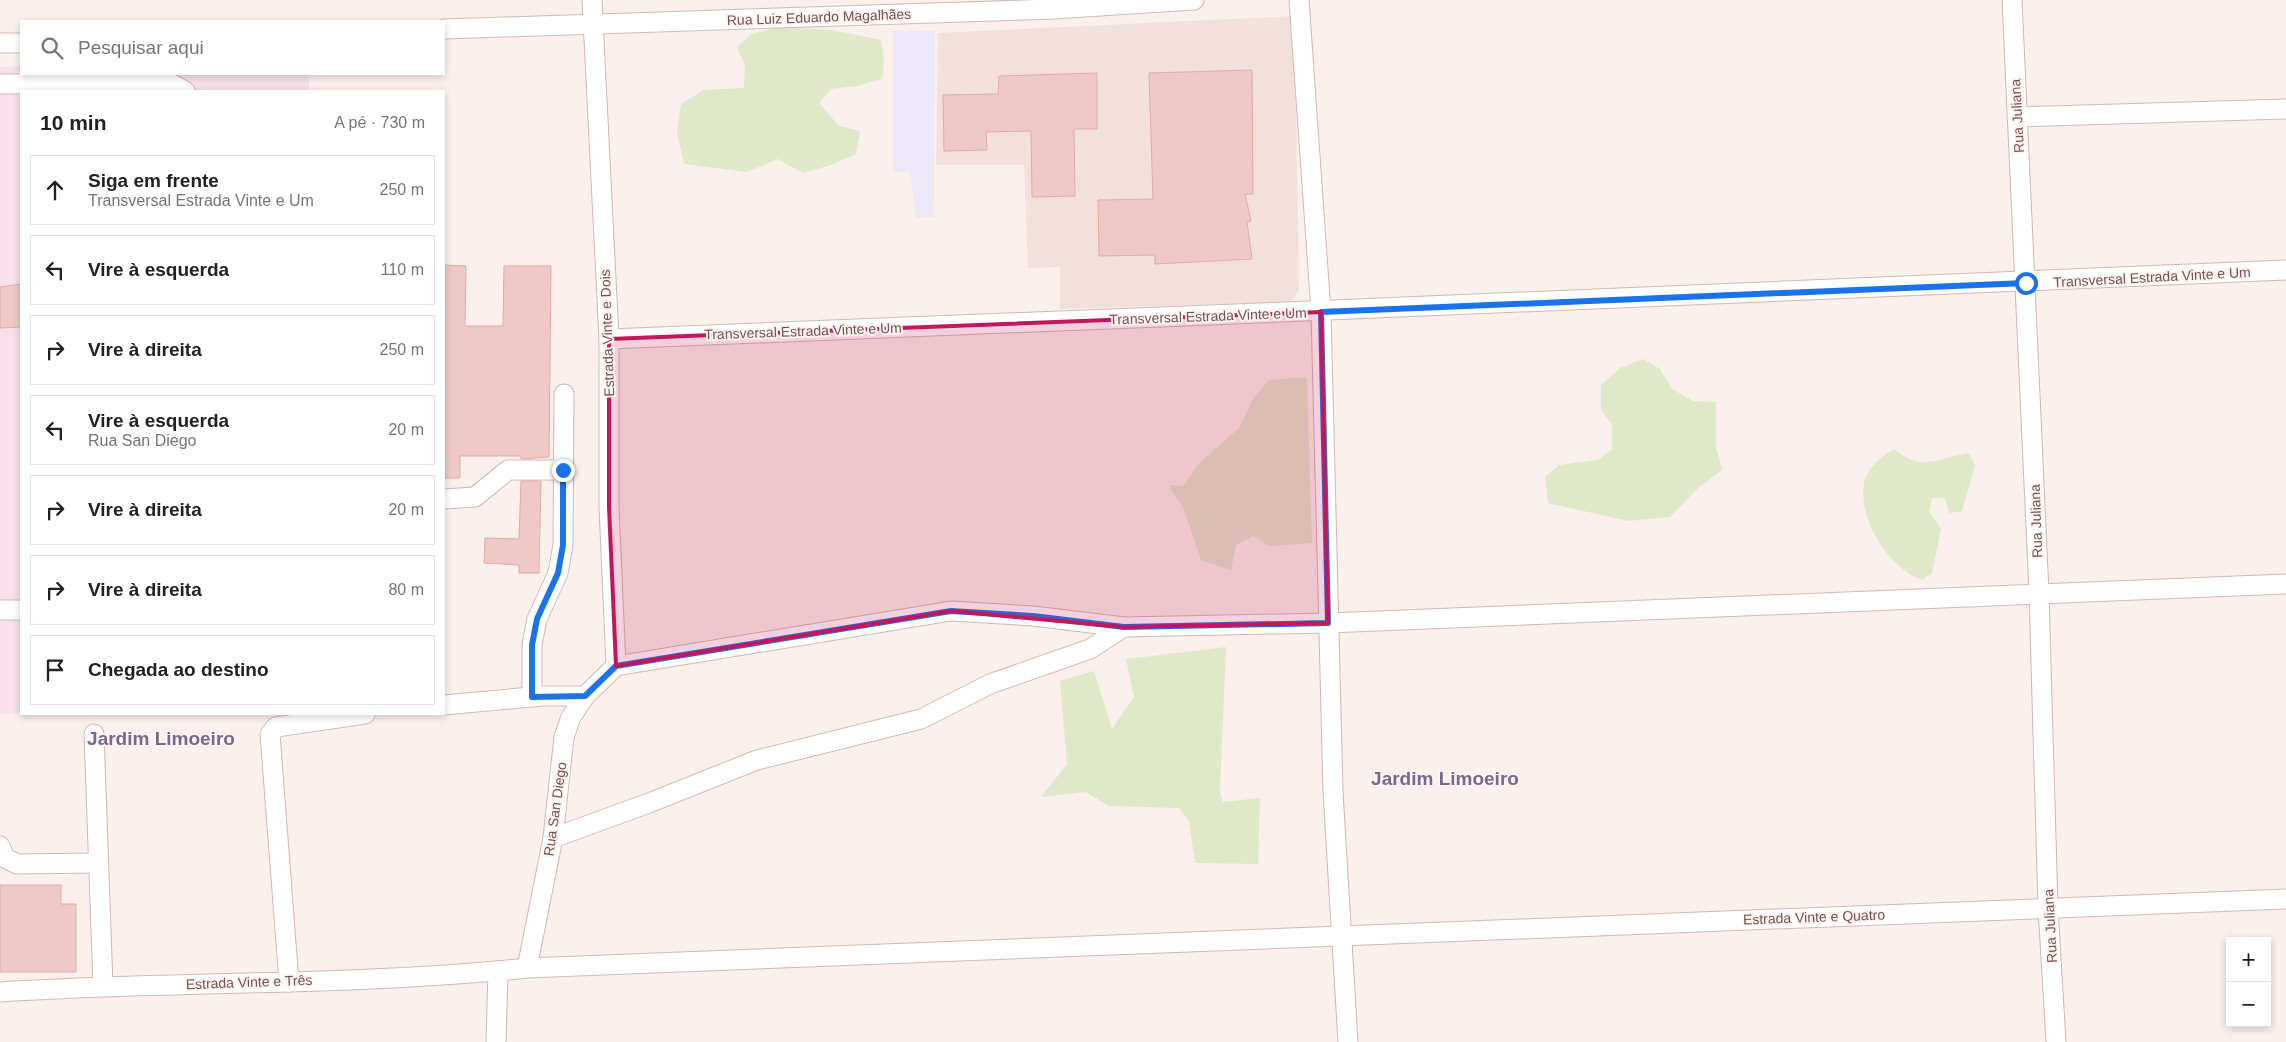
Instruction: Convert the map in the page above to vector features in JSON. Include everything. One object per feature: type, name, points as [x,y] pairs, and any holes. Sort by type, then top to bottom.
[{"type":"street","name":"Estrada Vinte e Dois","points":[[592,0],[609,339],[609,507],[616,666]]},
{"type":"street","name":"Rua Luiz Eduardo Magalhães","points":[[445,28],[1053,9],[1194,0]]},
{"type":"street","points":[[1299,0],[1321,312],[1333,792],[1348,1042]]},
{"type":"street","name":"Rua Juliana","points":[[2012,0],[2026,283],[2048,908],[2056,1042]]},
{"type":"street","points":[[0,43],[20,43]]},
{"type":"street","points":[[0,84],[162,83],[172,84],[184,90]]},
{"type":"street","points":[[2017,117],[2286,109]]},
{"type":"street","name":"Transversal Estrada Vinte e Um","points":[[609,339],[2026,283],[2286,270]]},
{"type":"street","points":[[532,697],[534,636],[537,619],[558,573],[563,545],[564,394]]},
{"type":"street","points":[[445,499],[475,497],[508,470],[563,470]]},
{"type":"street","points":[[616,666],[951,611],[1033,616],[1124,627],[1328,623],[2286,584]]},
{"type":"street","points":[[0,610],[20,610]]},
{"type":"street","points":[[553,838],[649,803],[757,760],[921,719],[990,684],[1090,648],[1124,627]]},
{"type":"street","name":"Rua San Diego","points":[[527,968],[553,838],[564,737],[571,717],[585,696],[616,666]]},
{"type":"street","points":[[445,705],[532,697],[585,696]]},
{"type":"street","points":[[289,982],[270,734],[276,727],[358,715]]},
{"type":"street","points":[[94,734],[102,986]]},
{"type":"street","points":[[0,846],[5,858],[17,864],[97,863]]},
{"type":"street","name":"Estrada Vinte e Quatro","points":[[527,968],[2286,899]]},
{"type":"street","name":"Estrada Vinte e Três","points":[[0,992],[102,986],[289,982],[527,968]]},
{"type":"street","points":[[496,1042],[498,971]]},
{"type":"highlighted area","points":[[1321,312],[1328,623],[1124,627],[951,611],[616,666],[609,507],[609,339]]},
{"type":"shaded area","points":[[1294,16],[1299,290],[1290,302],[1060,309],[1060,267],[1028,268],[1024,165],[936,165],[938,33]]},
{"type":"shaded area","points":[[893,31],[935,31],[934,217],[916,218],[910,171],[893,172]]},
{"type":"shaded area","points":[[20,66],[20,75],[309,75],[309,90],[20,90],[20,713],[0,714],[0,67]]},
{"type":"green space","points":[[778,27],[832,30],[881,40],[884,63],[882,79],[857,86],[831,89],[819,103],[839,126],[860,131],[856,154],[831,165],[803,173],[778,159],[747,172],[684,164],[677,133],[681,104],[704,90],[744,88],[745,66],[737,47],[751,34]]},
{"type":"green space","points":[[1643,359],[1660,369],[1672,389],[1693,401],[1716,402],[1716,447],[1722,470],[1698,488],[1670,517],[1628,521],[1548,503],[1545,477],[1559,465],[1597,460],[1612,450],[1612,424],[1601,410],[1601,385],[1620,368]]},
{"type":"green space","points":[[1307,377],[1312,543],[1269,546],[1253,536],[1236,545],[1231,570],[1201,560],[1183,507],[1168,485],[1184,486],[1197,465],[1239,428],[1253,399],[1269,380]]},
{"type":"green space","points":[[1894,449],[1904,456],[1921,462],[1930,462],[1969,453],[1975,465],[1962,511],[1949,513],[1945,498],[1932,498],[1929,511],[1941,529],[1932,573],[1922,580],[1910,574],[1887,554],[1871,526],[1866,512],[1863,497],[1864,483],[1868,472]]},
{"type":"green space","points":[[1226,647],[1220,791],[1223,802],[1260,798],[1258,864],[1195,863],[1189,821],[1179,808],[1109,806],[1086,792],[1041,797],[1067,764],[1060,681],[1094,671],[1112,729],[1134,697],[1126,659]]},
{"type":"building","points":[[1252,70],[1253,194],[1245,194],[1251,221],[1247,222],[1252,259],[1155,264],[1155,255],[1099,256],[1098,200],[1153,199],[1149,73]]},
{"type":"building","points":[[1097,73],[1097,129],[1074,129],[1075,196],[1032,197],[1031,131],[986,132],[987,150],[944,151],[943,95],[998,94],[999,76]]},
{"type":"building","points":[[445,265],[466,266],[465,326],[503,326],[504,266],[551,266],[549,457],[521,459],[521,456],[460,456],[460,478],[445,478]]},
{"type":"building","points":[[20,284],[20,327],[0,328],[0,287]]},
{"type":"building","points":[[521,481],[541,481],[539,573],[519,573],[519,565],[484,563],[485,538],[519,539]]},
{"type":"building","points":[[0,885],[61,885],[61,904],[76,904],[76,972],[0,972]]},
{"type":"district","name":"Jardim Limoeiro","points":[[161,738]]},
{"type":"district","name":"Jardim Limoeiro","points":[[1445,778]]},
{"type":"route","points":[[563,470],[563,545],[558,573],[537,619],[532,645],[532,697],[585,696],[616,666],[951,611],[1033,616],[1124,627],[1328,623],[1321,312],[2026,283]]}]
